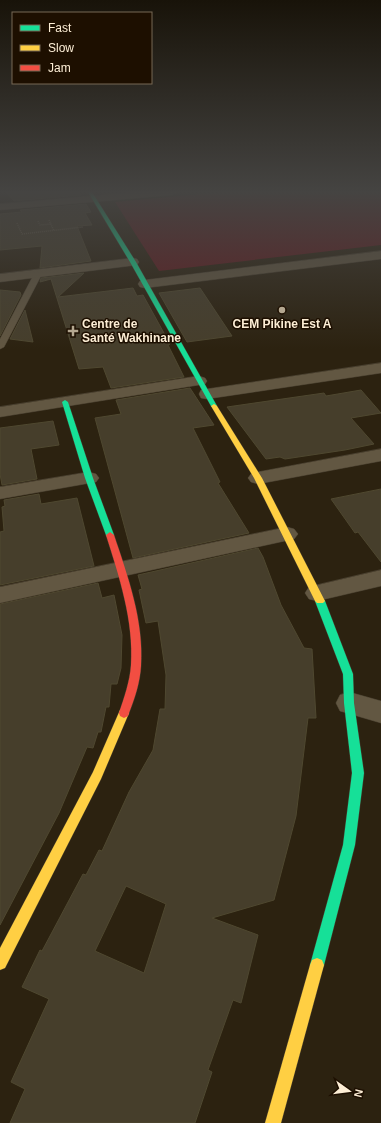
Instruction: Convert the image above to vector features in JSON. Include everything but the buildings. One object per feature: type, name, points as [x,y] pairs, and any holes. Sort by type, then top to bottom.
[{"type":"street","points":[[122,244],[203,388],[258,478],[317,593],[348,674],[349,702],[358,773],[349,845],[273,1123]]},
{"type":"street","points":[[145,284],[381,255]]},
{"type":"street","points":[[0,278],[132,262]]},
{"type":"street","points":[[0,412],[65,402],[381,368]]},
{"type":"street","points":[[0,963],[97,775],[125,712],[136,666],[136,638],[122,570],[89,478],[65,402]]},
{"type":"street","points":[[258,478],[381,455]]},
{"type":"street","points":[[0,493],[89,478]]},
{"type":"street","points":[[0,595],[287,534]]},
{"type":"street","points":[[317,593],[381,578]]},
{"type":"street","points":[[349,702],[381,712]]},
{"type":"lane","points":[[0,347],[38,274]]},
{"type":"shaded area","points":[[142,244],[381,244],[381,245],[159,271]]},
{"type":"traffic: fast","points":[[122,244],[214,406]]},
{"type":"traffic: fast","points":[[65,402],[89,478],[110,535]]},
{"type":"traffic: fast","points":[[317,965],[349,845],[358,773],[349,703],[348,674],[320,601]]},
{"type":"traffic: slow","points":[[214,406],[258,478],[320,601]]},
{"type":"traffic: slow","points":[[0,963],[97,775],[124,713]]},
{"type":"traffic: slow","points":[[273,1123],[317,965]]},
{"type":"traffic: jam","points":[[110,535],[125,582],[133,616],[135,633],[136,665],[132,689],[124,713]]},
{"type":"place","name":"CEM Pikine Est A","points":[[282,310]]},
{"type":"place","name":"Centre de Santé Wakhinane","points":[[73,331]]}]
